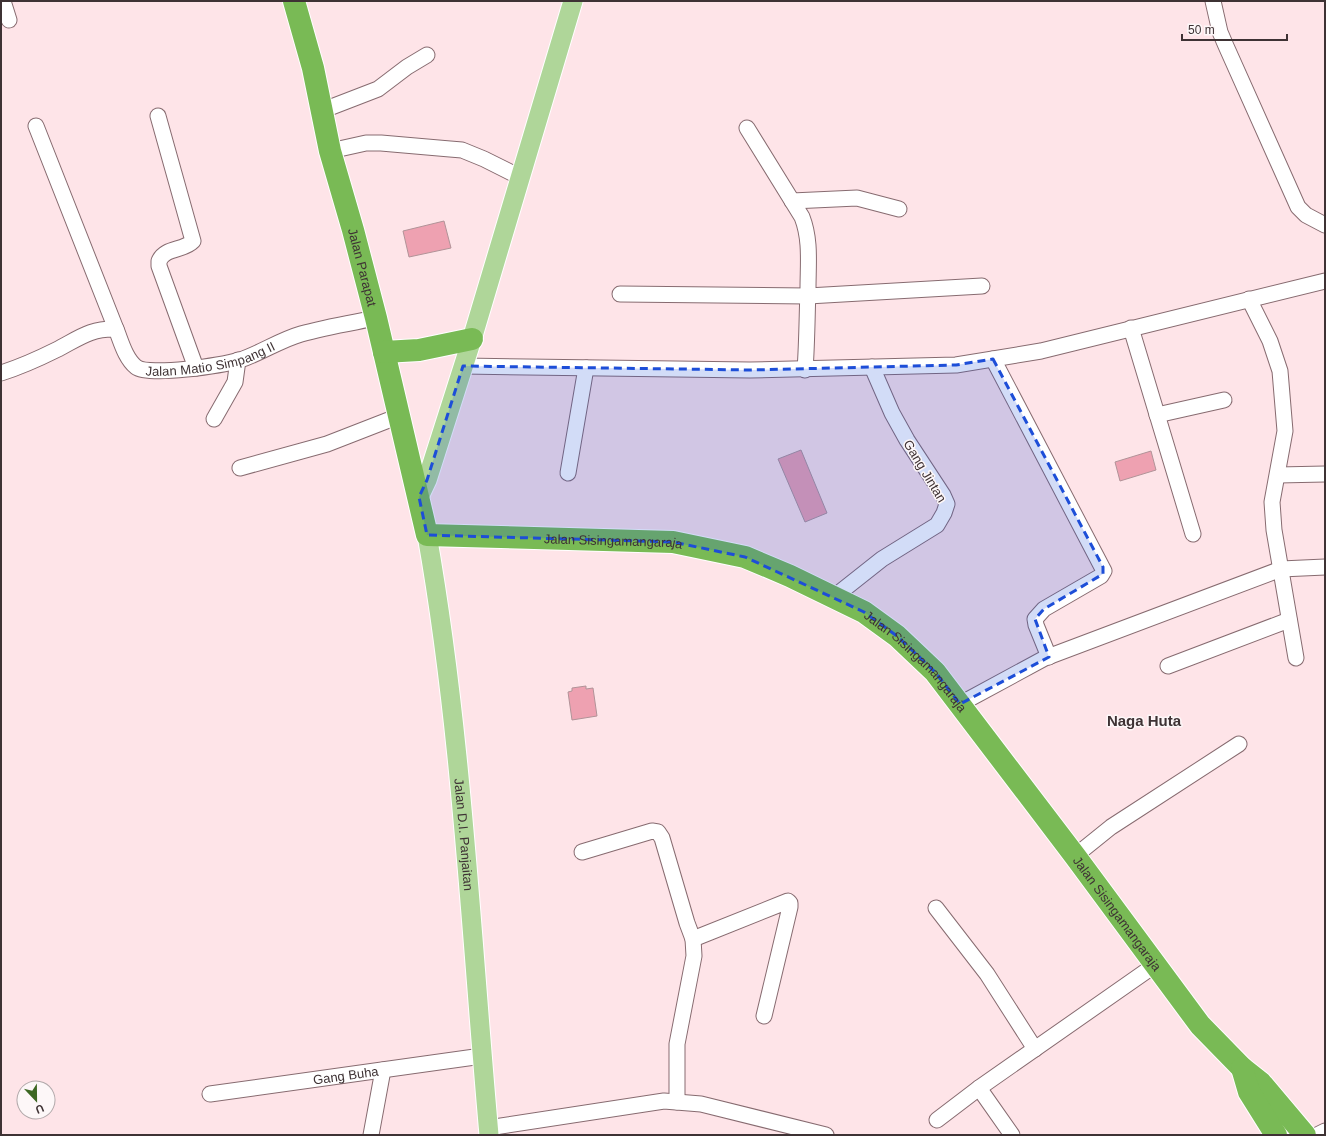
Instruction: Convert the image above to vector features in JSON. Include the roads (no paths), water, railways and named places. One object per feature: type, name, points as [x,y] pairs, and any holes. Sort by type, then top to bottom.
[{"type":"highway","name":"Jalan Parapat","points":[[294,1],[313,68],[330,151],[376,318],[427,535]]},
{"type":"highway","points":[[384,352],[419,350],[472,339]]},
{"type":"highway","name":"Jalan Sisingamangaraja","points":[[427,535],[673,542],[744,557],[790,576],[864,612],[897,636],[935,672],[1075,856],[1200,1025],[1242,1068],[1261,1083],[1305,1135]]},
{"type":"highway","name":"Jalan Sisingamangaraja","points":[[1242,1068],[1249,1092],[1276,1135]]},
{"type":"main road","points":[[418,497],[427,480],[472,339],[573,1]]},
{"type":"main road","name":"Jalan D.I. Panjaitan","points":[[427,535],[438,600],[459,779],[489,1131]]},
{"type":"street","points":[[3,1],[9,20]]},
{"type":"street","points":[[1213,1],[1220,32],[1298,207],[1306,215],[1325,225]]},
{"type":"street","points":[[321,111],[378,89],[404,69],[427,55]]},
{"type":"street","points":[[158,116],[192,236],[192,240],[186,246],[164,254],[159,261],[159,266],[196,368]]},
{"type":"street","name":"Jalan Matio Simpang II","points":[[36,126],[116,329],[128,357],[136,367],[147,371],[196,368],[238,360],[282,340],[303,333],[376,318]]},
{"type":"street","points":[[747,128],[802,216],[808,236],[808,296],[805,370]]},
{"type":"street","points":[[330,151],[374,143],[450,148],[462,150],[484,159],[520,177]]},
{"type":"street","points":[[792,201],[857,198],[899,209]]},
{"type":"street","points":[[463,366],[805,370],[956,365],[1041,351],[1325,281]]},
{"type":"street","points":[[620,294],[808,296],[982,286]]},
{"type":"street","points":[[1249,299],[1270,341],[1280,371],[1285,431],[1272,502],[1274,530],[1296,658]]},
{"type":"street","points":[[1131,328],[1192,534]]},
{"type":"street","points":[[1,373],[56,350],[78,336],[105,329],[116,329]]},
{"type":"street","points":[[993,359],[1104,570],[1101,576],[1044,609],[1035,618],[1036,625],[1049,657]]},
{"type":"street","points":[[214,418],[235,382],[238,360]]},
{"type":"street","name":"Gang Jintan","points":[[834,597],[882,559],[937,524],[944,513],[947,504],[943,495],[907,440],[892,413],[872,367]]},
{"type":"street","points":[[568,473],[586,368]]},
{"type":"street","points":[[1157,415],[1224,400]]},
{"type":"street","points":[[240,468],[327,444],[363,432],[399,416]]},
{"type":"street","points":[[1278,475],[1325,474]]},
{"type":"street","points":[[960,704],[1049,657],[1281,569],[1325,567]]},
{"type":"street","points":[[1168,666],[1289,620]]},
{"type":"street","points":[[1075,856],[1111,827],[1239,744]]},
{"type":"street","points":[[582,852],[652,831],[658,832],[662,838],[693,939],[694,956],[677,1044],[678,1102]]},
{"type":"street","points":[[693,939],[788,900],[790,903],[764,1016]]},
{"type":"street","points":[[936,908],[987,974],[1035,1049]]},
{"type":"street","points":[[937,1120],[979,1088],[1155,965]]},
{"type":"street","name":"Gang Buha","points":[[210,1094],[482,1056]]},
{"type":"street","points":[[371,1135],[383,1070]]},
{"type":"street","points":[[979,1088],[1012,1135]]},
{"type":"street","points":[[489,1131],[656,1102],[678,1102],[701,1104],[826,1135]]},
{"type":"street","points":[[1317,1135],[1325,1131]]},
{"type":"district","name":"Naga Huta","points":[[1144,720]]}]
